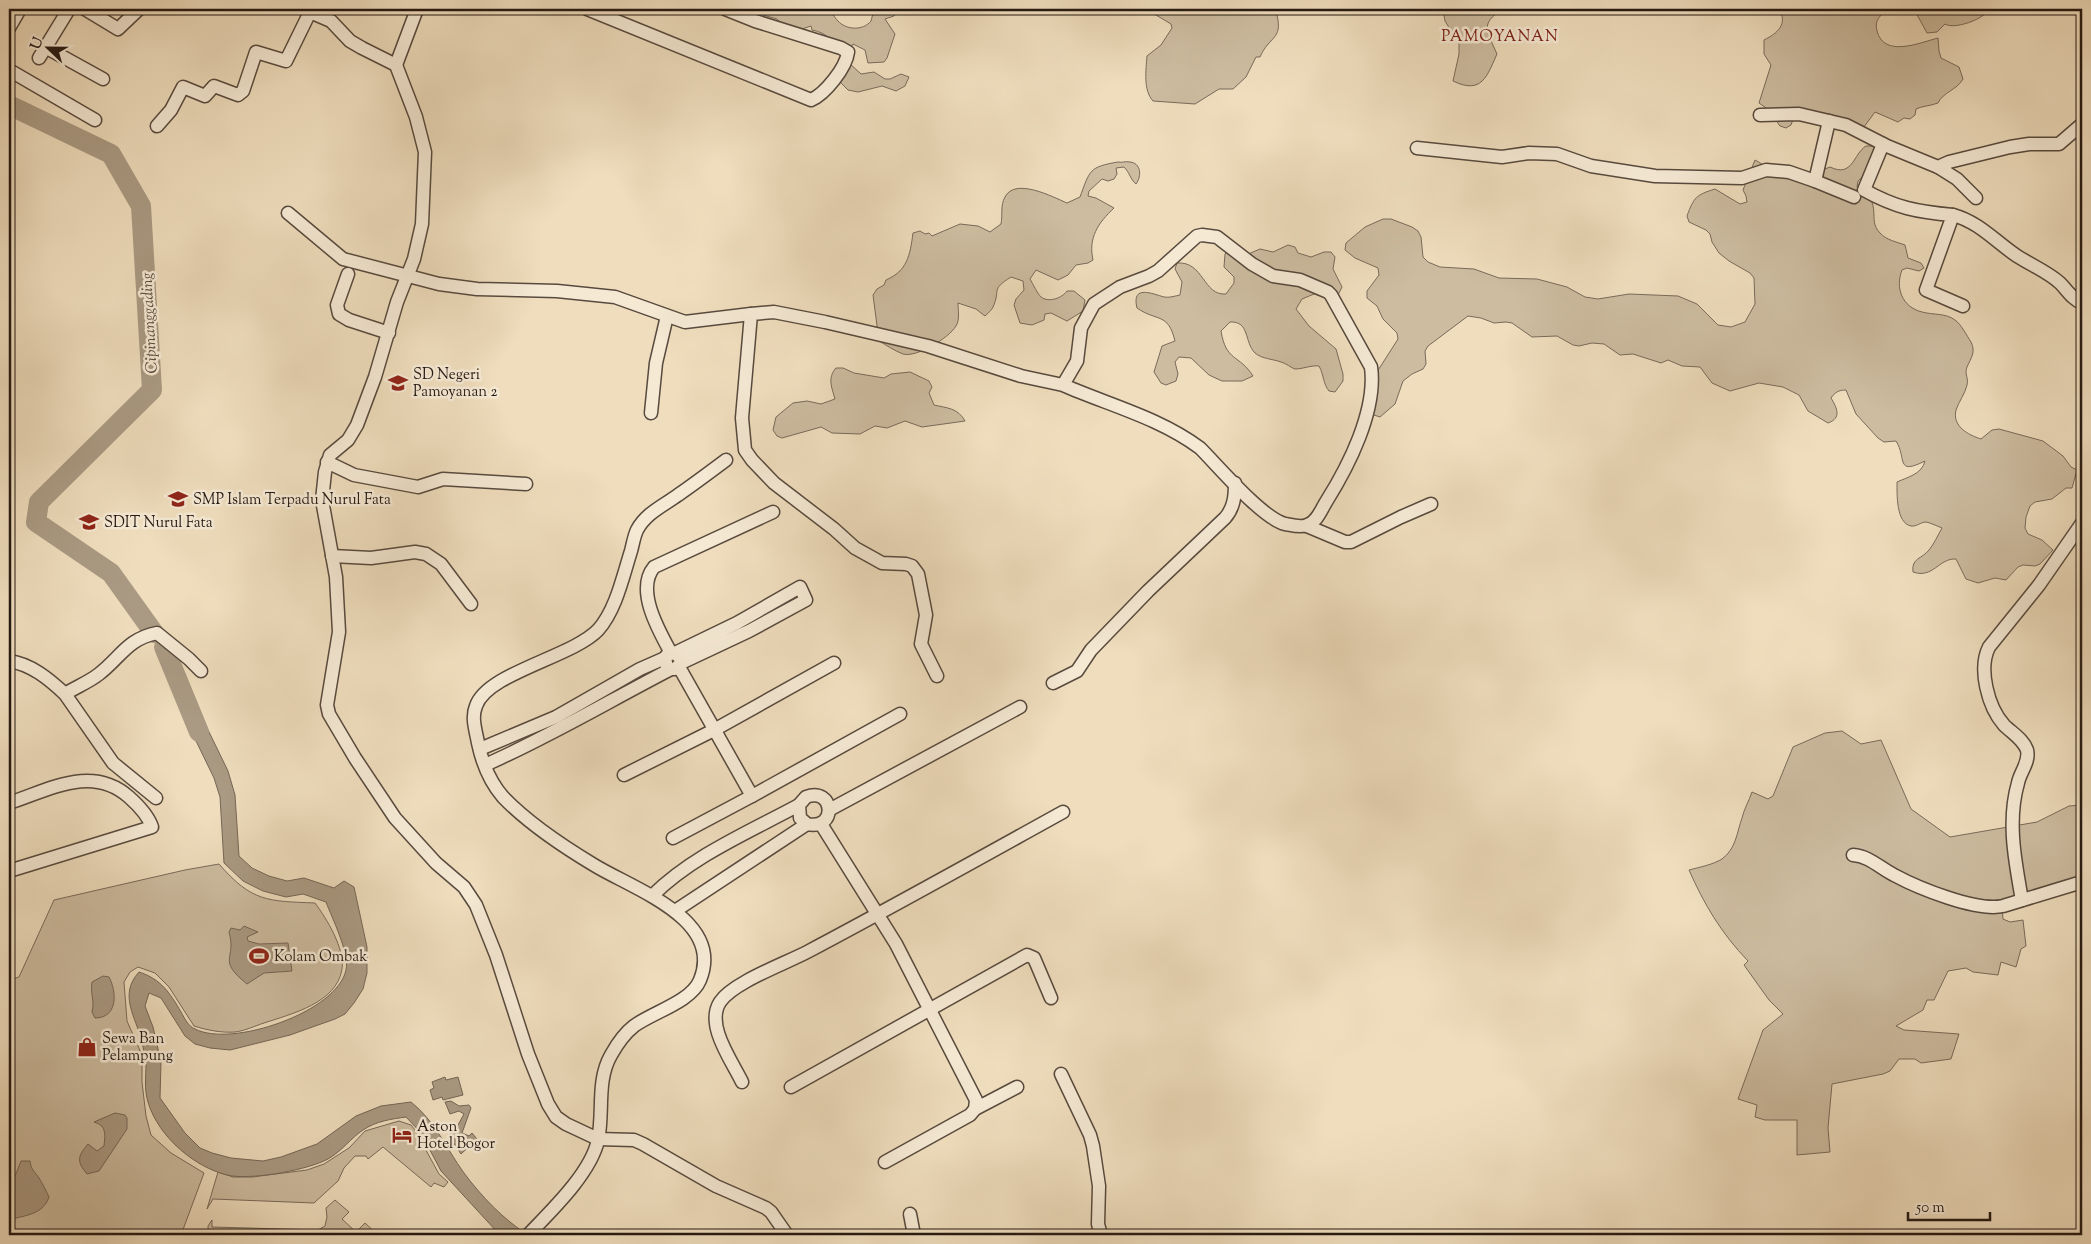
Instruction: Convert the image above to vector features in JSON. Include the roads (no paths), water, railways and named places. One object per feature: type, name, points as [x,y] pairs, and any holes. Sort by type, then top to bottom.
[{"type":"street","points":[[9,28],[20,9]]},
{"type":"street","points":[[68,9],[42,52],[103,79]]},
{"type":"street","points":[[85,9],[118,29],[137,10]]},
{"type":"street","points":[[396,65],[417,9]]},
{"type":"street","points":[[587,9],[811,100],[821,96],[847,61],[848,52],[841,48],[755,21],[725,9]]},
{"type":"street","points":[[157,126],[171,110],[183,87],[205,96],[214,86],[238,95],[243,91],[256,52],[286,61],[308,10],[331,21],[350,41],[396,65],[416,116],[424,152],[422,224],[414,259],[397,302],[375,377],[352,435],[332,452],[327,462],[322,500],[336,577],[339,632],[335,663],[326,702],[329,714],[355,758],[395,818],[436,863],[464,887],[476,905],[496,955],[528,1054],[552,1112],[566,1124],[598,1139],[634,1140],[643,1144],[716,1186],[766,1208],[772,1212],[787,1235]]},
{"type":"street","points":[[9,70],[95,120]]},
{"type":"street","points":[[1760,115],[1799,114],[1846,125],[1883,144],[1938,167],[1957,179],[1976,198]]},
{"type":"street","points":[[1815,181],[1829,121]]},
{"type":"street","points":[[1938,167],[1949,162],[2010,147],[2029,144],[2059,144],[2081,125]]},
{"type":"street","points":[[1883,144],[1864,190],[1886,202],[1917,212],[1953,215],[1966,219],[2016,256],[2059,282],[2074,300],[2082,303]]},
{"type":"street","points":[[1417,148],[1502,157],[1529,152],[1556,154],[1591,166],[1655,176],[1742,178],[1766,170],[1789,172],[1854,197]]},
{"type":"street","points":[[288,213],[343,259],[408,277],[459,288],[557,291],[615,296],[685,322],[774,312],[928,346],[1021,376],[1063,384],[1094,398],[1139,414],[1191,441],[1235,482],[1251,501],[1271,517],[1283,523],[1307,526],[1345,542],[1351,542],[1431,504]]},
{"type":"street","points":[[1953,215],[1926,290],[1963,306]]},
{"type":"street","points":[[1063,384],[1077,360],[1081,328],[1094,304],[1120,287],[1158,271],[1197,236],[1218,237],[1252,264],[1273,276],[1300,280],[1328,292],[1372,372],[1369,399],[1361,434],[1341,478],[1316,520],[1307,526]]},
{"type":"street","points":[[348,274],[337,304],[339,314],[349,320],[388,333]]},
{"type":"street","points":[[751,314],[742,418],[745,450],[774,484],[834,529],[855,548],[882,563],[912,566],[918,574],[926,615],[921,644],[938,676]]},
{"type":"street","points":[[651,413],[656,363],[666,316]]},
{"type":"street","points":[[531,1232],[582,1174],[593,1155],[598,1139],[603,1080],[610,1056],[633,1027],[685,997],[700,980],[705,959],[702,943],[692,926],[674,911],[652,896],[594,865],[538,826],[502,796],[490,778],[485,765],[473,718],[480,697],[493,685],[576,645],[597,631],[611,611],[637,530],[650,514],[726,460]]},
{"type":"street","points":[[327,462],[354,475],[418,488],[443,479],[526,484]]},
{"type":"street","points":[[1053,682],[1077,671],[1091,650],[1148,591],[1225,518],[1231,511],[1235,496],[1235,482]]},
{"type":"street","points":[[752,796],[651,616],[647,581],[654,567],[773,512]]},
{"type":"street","points":[[2022,900],[2014,855],[2012,813],[2018,782],[2027,761],[2027,753],[2024,744],[2000,719],[1992,706],[1986,678],[1985,655],[1989,647],[2039,585],[2082,523]]},
{"type":"street","points":[[332,556],[371,558],[414,552],[426,554],[441,564],[471,604]]},
{"type":"street","points":[[485,765],[529,745],[580,710],[674,660],[724,636],[759,626],[806,600],[800,586],[753,614],[724,636]]},
{"type":"street","points":[[753,614],[759,626]]},
{"type":"street","points":[[65,694],[99,674],[129,645],[145,636],[154,634],[189,659],[201,671]]},
{"type":"street","points":[[9,661],[24,664],[50,680],[65,694],[113,763],[156,798]]},
{"type":"street","points":[[624,775],[714,730],[834,663]]},
{"type":"street","points":[[829,810],[1020,707]]},
{"type":"street","points":[[480,749],[556,717],[580,710]]},
{"type":"street","points":[[673,838],[900,714]]},
{"type":"street","points":[[521,731],[529,745]]},
{"type":"street","points":[[9,803],[82,780],[98,781],[114,786],[126,794],[144,812],[152,827],[9,871]]},
{"type":"street","points":[[652,896],[666,881],[696,861],[799,805],[806,797],[816,795],[826,800],[829,810],[827,818],[821,824],[814,826],[807,824],[800,818],[799,805]]},
{"type":"street","points":[[742,1082],[714,1021],[720,1002],[727,994],[1063,812]]},
{"type":"street","points":[[674,911],[807,824]]},
{"type":"street","points":[[821,824],[896,944],[976,1100],[975,1109]]},
{"type":"street","points":[[1853,855],[1865,857],[1907,882],[1935,893],[1986,907],[1997,907],[2082,882]]},
{"type":"street","points":[[791,1087],[929,1008],[1027,955],[1034,958],[1051,998]]},
{"type":"street","points":[[1060,1074],[1090,1135],[1093,1146],[1099,1186],[1098,1224],[1101,1235]]},
{"type":"street","points":[[885,1162],[970,1115],[975,1109],[1018,1087]]},
{"type":"street","points":[[910,1214],[914,1235]]},
{"type":"waterway","name":"Cipinanggading","points":[[9,105],[111,154],[141,206],[152,390],[39,502],[36,522],[111,573],[154,633]]},
{"type":"waterway","name":"Cipinanggading","points":[[164,647],[199,732]]},
{"type":"place","name":"SD Negeri Pamoyanan 2","points":[[398,383]]},
{"type":"place","name":"SMP Islam Terpadu Nurul Fata","points":[[178,499]]},
{"type":"place","name":"SDIT Nurul Fata","points":[[89,522]]},
{"type":"place","name":"Kolam Ombak","points":[[259,956]]},
{"type":"place","name":"Sewa Ban Pelampung","points":[[87,1047]]},
{"type":"place","name":"Aston Hotel Bogor","points":[[402,1135]]},
{"type":"district","name":"PAMOYANAN","points":[[1500,35]]}]
